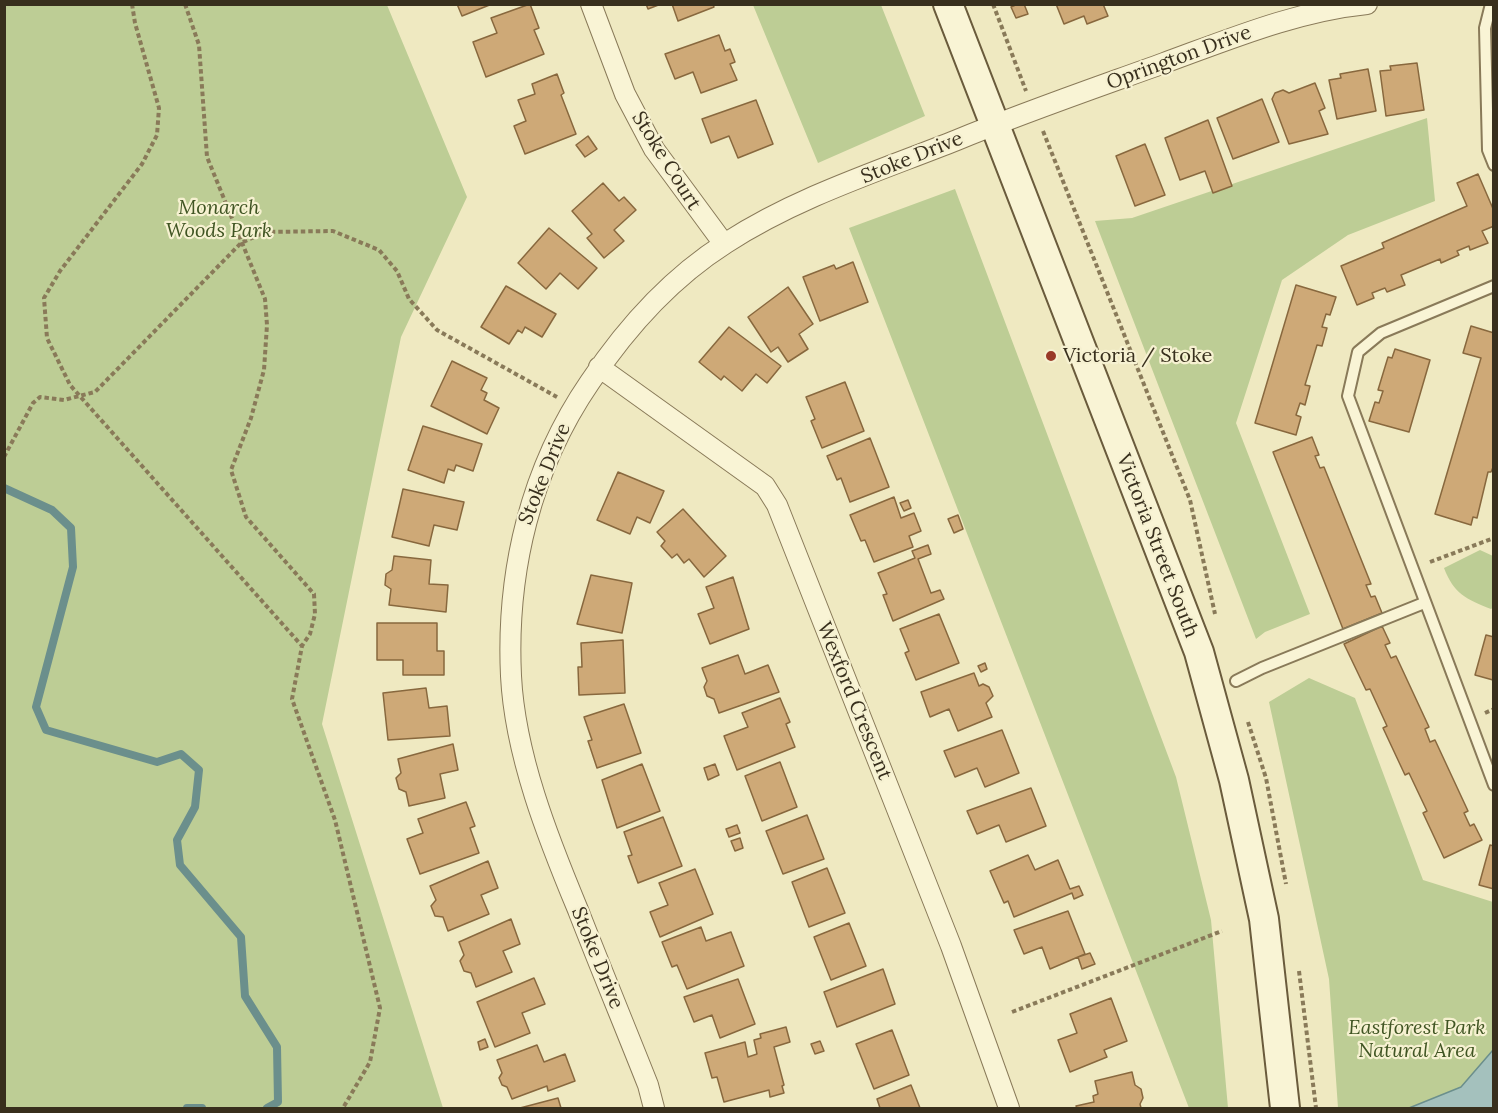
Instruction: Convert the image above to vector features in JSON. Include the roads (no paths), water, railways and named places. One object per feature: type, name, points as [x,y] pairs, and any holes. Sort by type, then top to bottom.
[{"type":"main road","name":"Victoria Street South","points":[[948,4],[1199,652],[1234,780],[1264,919],[1285,1108]]},
{"type":"street","name":"Stoke Court","points":[[591,4],[625,94],[654,149],[724,244]]},
{"type":"street","name":"Oprington Drive","points":[[994,124],[1271,24],[1367,4]]},
{"type":"street","name":"Stoke Drive","points":[[654,1108],[648,1085],[543,824],[521,738],[511,679],[511,612],[522,532],[551,450],[571,410],[599,367],[648,306],[724,244],[786,208],[994,124]]},
{"type":"street","name":"Wexford Crescent","points":[[599,367],[765,486],[777,505],[960,968],[1009,1108]]},
{"type":"lane","points":[[1491,4],[1485,38],[1488,150],[1494,165]]},
{"type":"lane","points":[[1494,286],[1381,333],[1358,352],[1348,396],[1494,785]]},
{"type":"lane","points":[[1236,681],[1262,668],[1424,603]]},
{"type":"water","points":[[1493,1050],[1493,1108],[1409,1108],[1461,1087]]},
{"type":"waterway","points":[[4,488],[52,510],[71,528],[73,567],[36,707],[46,730],[157,762],[181,754],[199,770],[195,807],[177,840],[180,865],[241,937],[245,996],[277,1047],[278,1102],[267,1108]]},
{"type":"waterway","points":[[187,1108],[202,1108]]},
{"type":"place","name":"Victoria / Stoke","points":[[1051,356]]},
{"type":"park label","name":"Monarch Woods Park","points":[[219,220]]},
{"type":"park label","name":"Eastforest Park Natural Area","points":[[1417,1040]]}]
